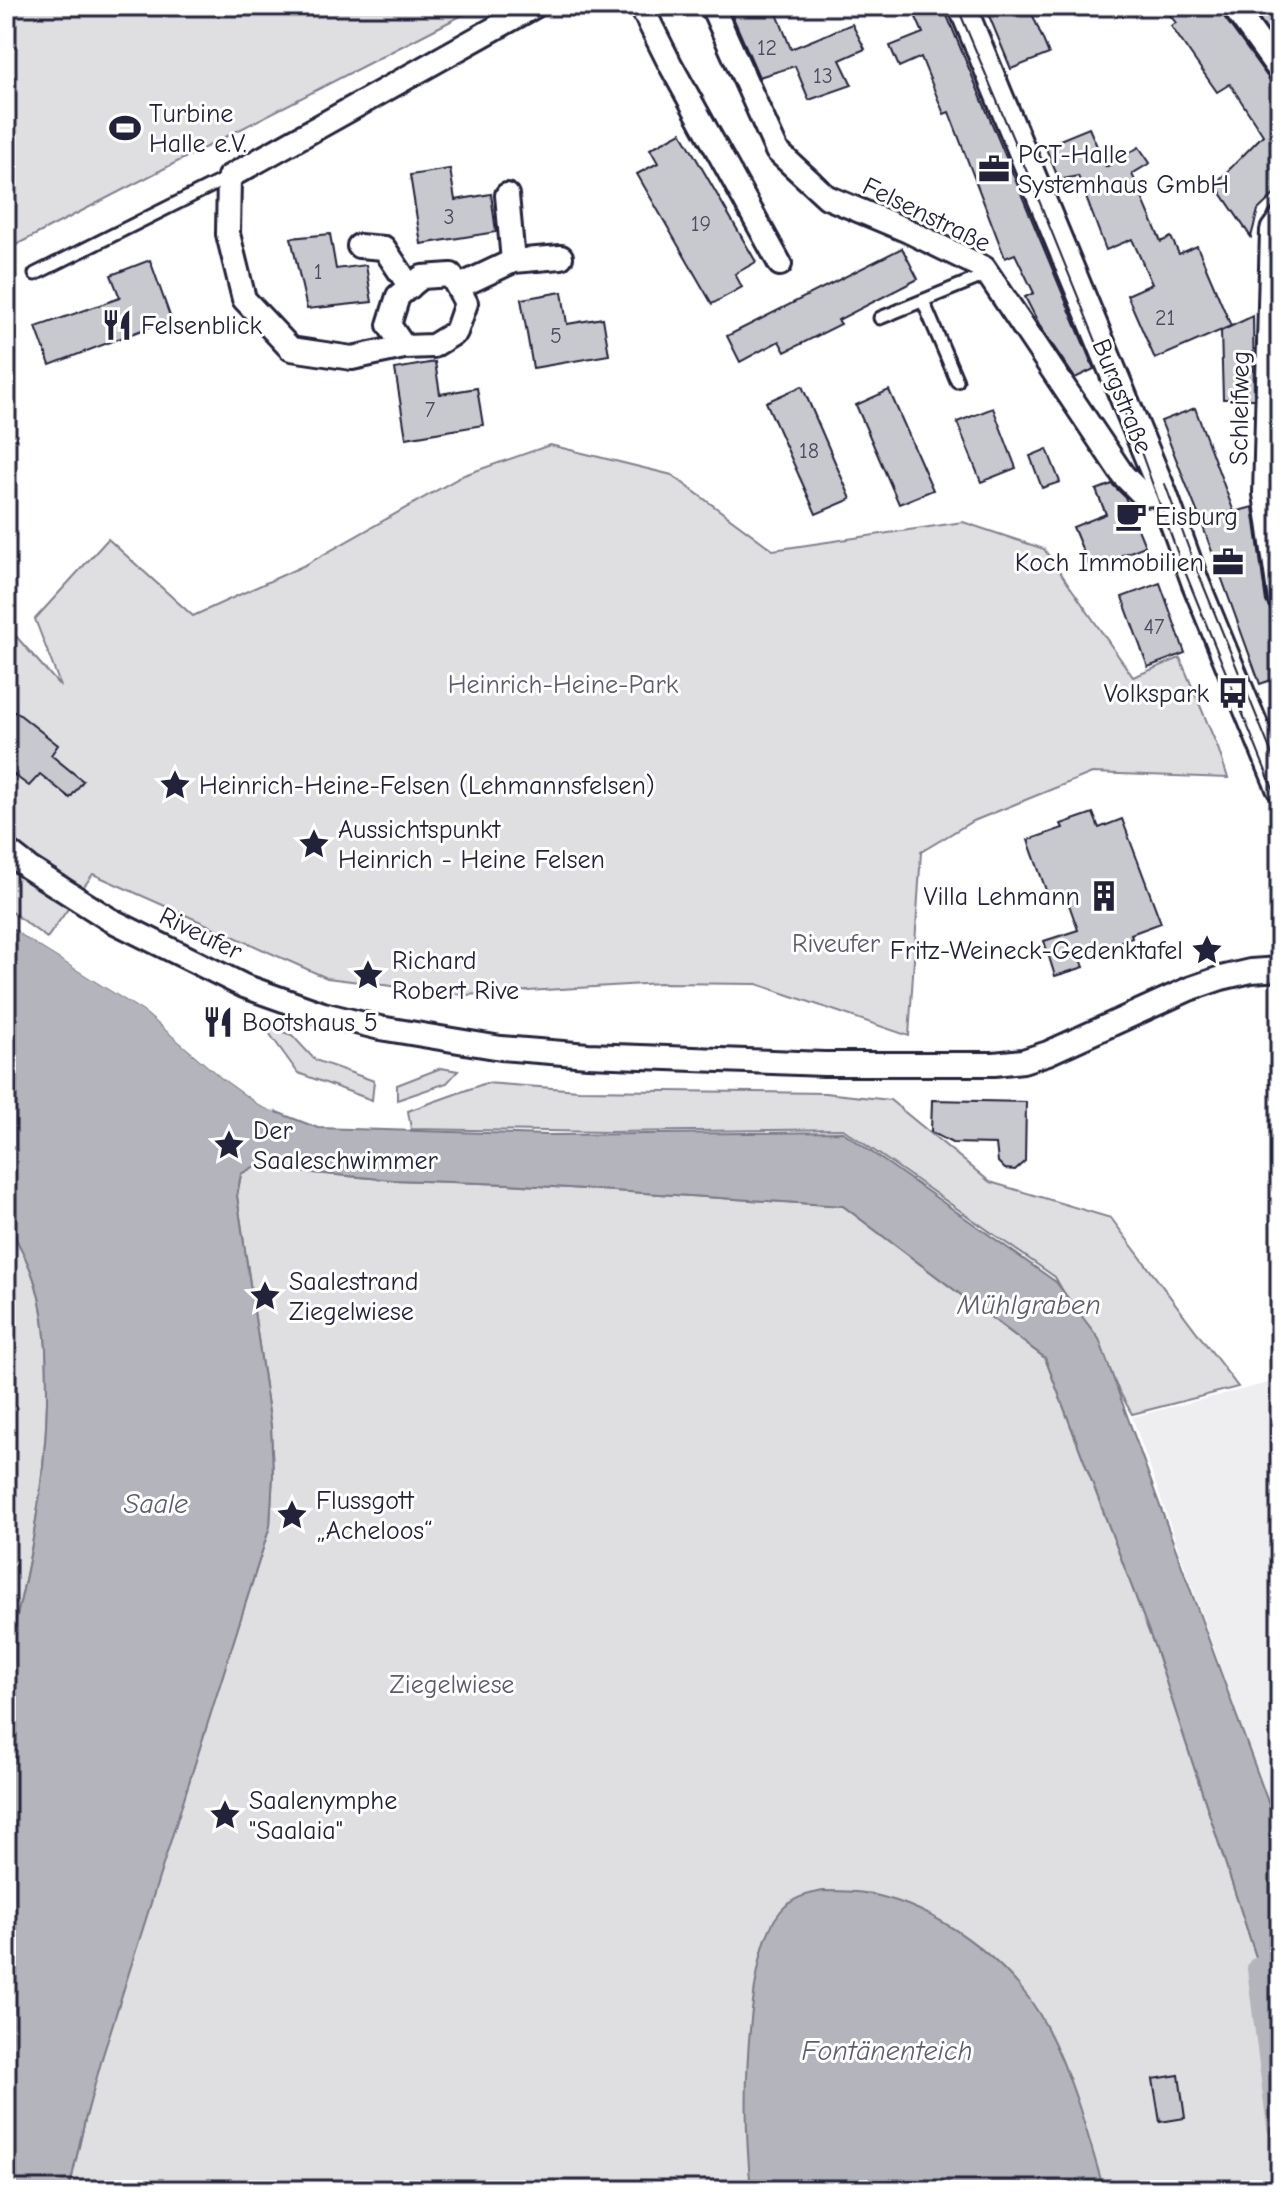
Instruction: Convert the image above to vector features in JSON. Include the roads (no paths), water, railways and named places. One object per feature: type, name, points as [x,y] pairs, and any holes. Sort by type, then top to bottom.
[{"type":"street","points":[[404,347],[389,325],[398,296],[422,277],[451,275],[466,303],[456,332],[433,346],[404,347],[352,358],[291,349],[244,299],[228,234],[229,177],[535,6]]},
{"type":"street","points":[[641,6],[780,264]]},
{"type":"street","name":"Felsenstraße","points":[[712,6],[777,151],[827,197],[906,230],[984,268],[1123,475],[1143,495],[1163,493]]},
{"type":"street","name":"Burgstraße","points":[[962,6],[1163,493],[1196,584],[1280,788]]},
{"type":"street","points":[[1233,6],[1280,71]]},
{"type":"street","points":[[507,195],[513,261]]},
{"type":"street","name":"Schleifweg","points":[[1280,219],[1272,230],[1273,490],[1280,600]]},
{"type":"street","points":[[359,246],[384,248],[410,287]]},
{"type":"street","points":[[458,287],[513,261],[561,257]]},
{"type":"street","name":"Riveufer","points":[[6,850],[109,919],[244,986],[323,1014],[501,1048],[588,1055],[824,1064],[994,1064],[1023,1061],[1048,1053],[1189,989],[1221,978],[1280,969]]},
{"type":"lane","points":[[35,274],[229,177]]},
{"type":"lane","points":[[880,318],[988,274]]},
{"type":"lane","points":[[923,301],[957,381]]},
{"type":"water","name":"Saale","points":[[6,923],[145,1012],[222,1078],[261,1106],[318,1128],[548,1135],[843,1132],[1056,1282],[1099,1339],[1272,1813],[1280,1818],[1280,1977],[1260,1969],[1154,1645],[1045,1358],[843,1206],[508,1184],[393,1180],[280,1170],[259,1164],[241,1174],[237,1196],[271,1426],[273,1475],[270,1526],[103,2055],[69,2190],[6,2190],[6,1661],[34,1533],[43,1468],[47,1361],[38,1293],[25,1256],[6,1221]]},
{"type":"water","name":"Fontänenteich","points":[[823,1891],[876,1895],[932,1916],[978,1946],[1018,1985],[1047,2028],[1065,2067],[1104,2190],[751,2190],[747,2063],[760,1958],[774,1920],[784,1907],[799,1897]]},
{"type":"waterway","name":"Mühlgraben","points":[[1260,1969],[1280,2127]]},
{"type":"tram line","points":[[957,6],[1142,455],[1179,557],[1280,806]]},
{"type":"tram line","points":[[1165,484],[1280,774]]},
{"type":"place","name":"Turbine Halle e.V.","points":[[125,128]]},
{"type":"place","name":"PCT-Halle Systemhaus GmbH","points":[[994,169]]},
{"type":"place","name":"Felsenblick","points":[[117,325]]},
{"type":"place","name":"Eisburg","points":[[1131,516]]},
{"type":"place","name":"Koch Immobilien","points":[[1228,562]]},
{"type":"place","name":"Volkspark","points":[[1233,693]]},
{"type":"place","name":"Heinrich-Heine-Felsen (Lehmannsfelsen)","points":[[175,785]]},
{"type":"place","name":"Aussichtspunkt Heinrich - Heine Felsen","points":[[314,844]]},
{"type":"place","name":"Villa Lehmann","points":[[1104,896]]},
{"type":"place","name":"Fritz-Weineck-Gedenktafel","points":[[1207,950]]},
{"type":"place","name":"Richard Robert Rive","points":[[368,975]]},
{"type":"place","name":"Bootshaus 5","points":[[218,1022]]},
{"type":"place","name":"Der Saaleschwimmer","points":[[229,1145]]},
{"type":"place","name":"Saalestrand Ziegelwiese","points":[[265,1296]]},
{"type":"place","name":"Flussgott „Acheloos“","points":[[292,1515]]},
{"type":"place","name":"Saalenymphe \"Saalaia\"","points":[[225,1815]]},
{"type":"park label","name":"Heinrich-Heine-Park","points":[[563,684]]},
{"type":"park label","name":"Ziegelwiese","points":[[452,1684]]}]
